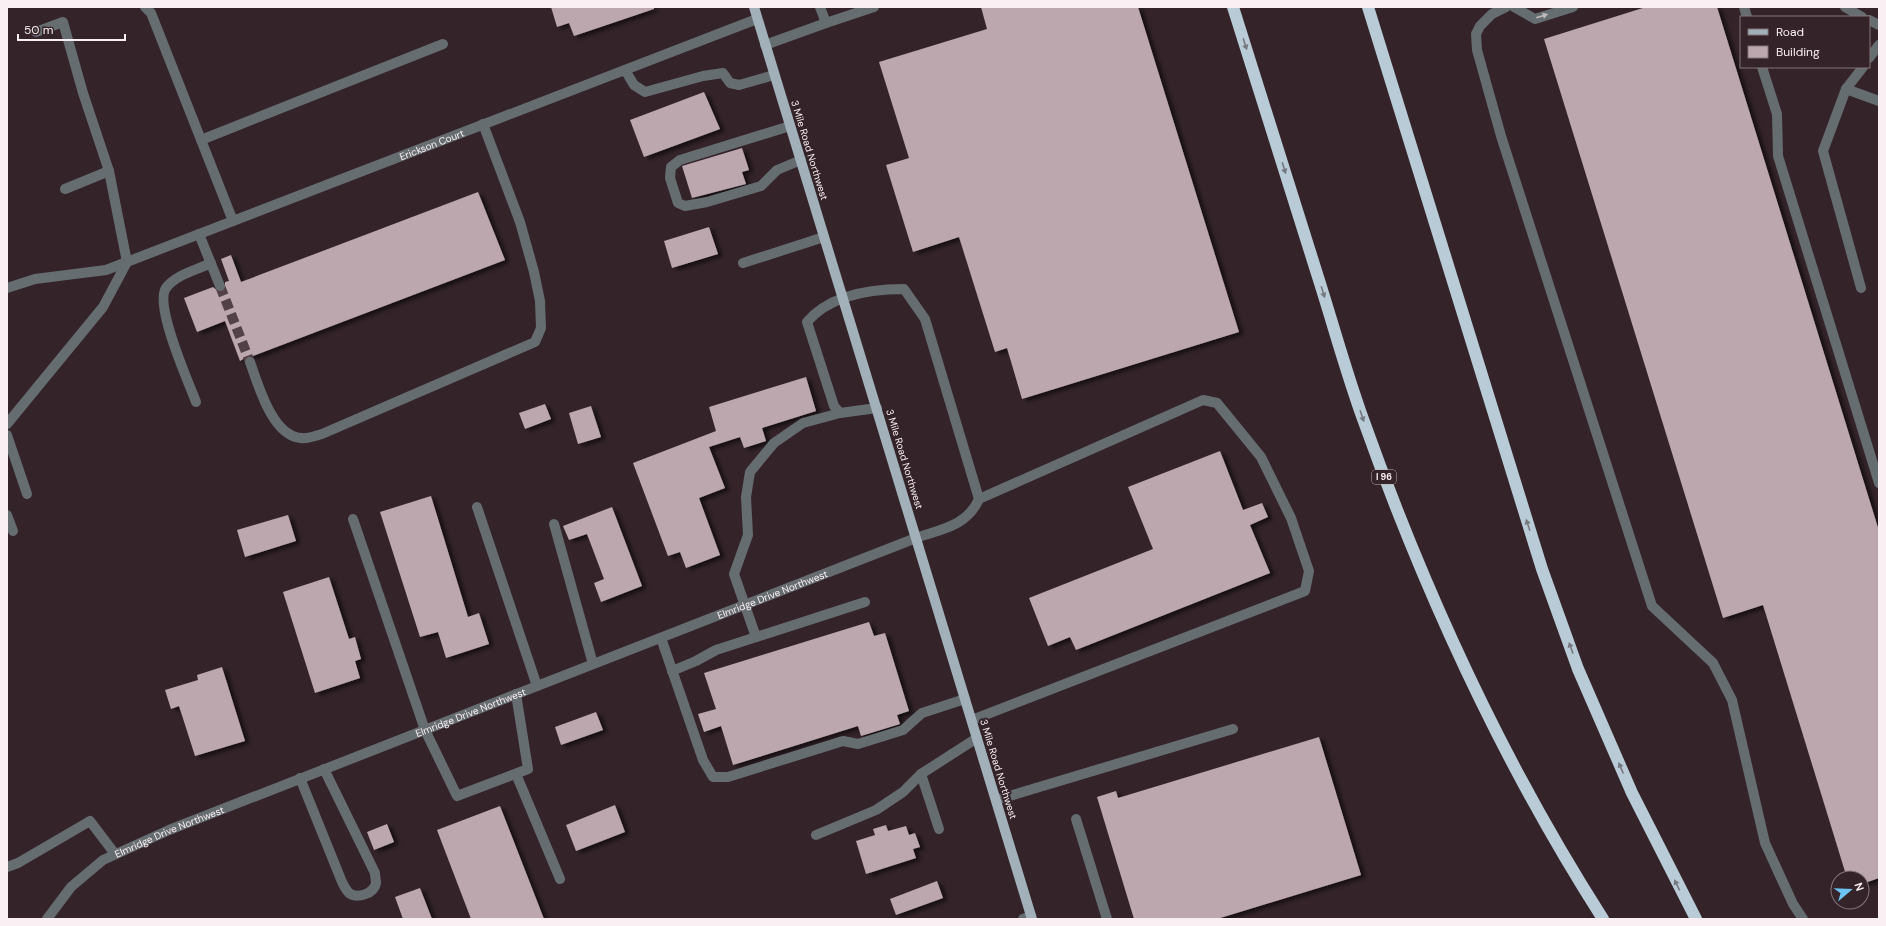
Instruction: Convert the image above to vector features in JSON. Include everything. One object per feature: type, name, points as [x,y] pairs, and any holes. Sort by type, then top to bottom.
[{"type":"highway","name":"I 96","points":[[1233,7],[1360,410],[1402,523],[1455,645],[1517,772],[1568,863],[1602,919]]},
{"type":"highway","points":[[1368,7],[1542,569],[1578,669],[1632,793],[1696,919]]},
{"type":"main road","name":"3 Mile Road Northwest","points":[[754,7],[972,720],[1029,918]]},
{"type":"street","points":[[146,7],[151,13],[233,221]]},
{"type":"street","points":[[820,7],[826,23]]},
{"type":"street","points":[[766,45],[874,7]]},
{"type":"street","points":[[1506,7],[1492,14],[1480,26],[1476,34],[1477,50],[1501,136],[1652,606],[1713,663],[1732,700],[1765,843],[1793,904],[1803,919]]},
{"type":"street","points":[[1514,7],[1535,19],[1573,7]]},
{"type":"street","points":[[1845,7],[1860,16]]},
{"type":"street","name":"Erickson Court","points":[[7,288],[35,278],[106,270],[757,18]]},
{"type":"street","points":[[7,424],[103,307],[127,262],[109,171],[83,93],[63,22],[36,32]]},
{"type":"street","points":[[201,140],[444,44]]},
{"type":"street","points":[[1870,57],[1879,45]]},
{"type":"street","points":[[1762,68],[1777,114],[1778,156],[1879,483]]},
{"type":"street","points":[[1861,288],[1824,151],[1846,90],[1862,68]]},
{"type":"street","points":[[625,70],[634,85],[645,92],[703,76],[723,73],[730,83],[739,85],[774,75]]},
{"type":"street","points":[[1846,90],[1879,101]]},
{"type":"street","points":[[250,362],[266,403],[276,422],[287,433],[299,438],[310,438],[535,342],[540,328],[540,301],[534,272],[520,222],[483,124]]},
{"type":"street","points":[[790,126],[680,160],[670,167],[670,178],[678,203],[685,206],[706,202],[761,186],[777,170],[801,160]]},
{"type":"street","points":[[65,189],[109,171]]},
{"type":"street","points":[[199,234],[220,286]]},
{"type":"street","points":[[743,263],[824,237]]},
{"type":"street","points":[[196,402],[165,318],[163,297],[165,290],[175,280],[211,263]]},
{"type":"street","points":[[840,413],[834,406],[807,322],[816,312],[843,298],[879,289],[904,289],[925,319],[980,499],[1203,400],[1217,404],[1230,417],[1261,457],[1291,518],[1310,571],[1305,591],[972,720]]},
{"type":"street","points":[[756,637],[734,574],[748,535],[746,497],[750,472],[774,443],[803,423],[840,413],[877,408]]},
{"type":"street","points":[[7,434],[27,494]]},
{"type":"street","name":"Elmridge Drive Northwest","points":[[48,919],[70,887],[103,860],[115,854],[169,830],[300,778],[916,538],[960,523],[975,509],[980,499]]},
{"type":"street","points":[[477,507],[536,686]]},
{"type":"street","points":[[7,515],[13,531]]},
{"type":"street","points":[[353,520],[425,730],[457,796],[528,769],[516,694]]},
{"type":"street","points":[[554,524],[593,664]]},
{"type":"street","points":[[672,671],[696,661],[716,650],[865,602]]},
{"type":"street","points":[[661,638],[703,760],[712,777],[728,777],[843,741],[858,744],[903,730],[922,713],[965,698]]},
{"type":"street","points":[[996,800],[1233,729]]},
{"type":"street","points":[[816,835],[876,810],[903,792],[921,774],[977,738]]},
{"type":"street","points":[[300,778],[342,882],[348,892],[354,896],[362,895],[371,891],[376,883],[375,873],[324,769]]},
{"type":"street","points":[[516,774],[560,879]]},
{"type":"street","points":[[921,774],[939,829]]},
{"type":"street","points":[[1076,819],[1107,919]]},
{"type":"street","points":[[7,867],[18,863],[90,821],[115,854]]},
{"type":"building","points":[[551,7],[654,7],[654,9],[574,36],[569,23],[557,27]]},
{"type":"building","points":[[981,7],[1138,7],[1239,332],[1022,399],[1007,348],[995,352],[959,237],[913,252],[886,165],[909,158],[879,62],[987,29]]},
{"type":"building","points":[[1646,7],[1717,7],[1879,531],[1879,878],[1870,881],[1870,870],[1845,870],[1763,605],[1723,618],[1544,39]]},
{"type":"building","points":[[704,92],[720,129],[644,157],[630,120]]},
{"type":"building","points":[[742,148],[749,170],[742,172],[746,184],[692,198],[682,166]]},
{"type":"building","points":[[478,192],[505,260],[253,356],[248,356],[240,361],[225,321],[197,332],[184,298],[213,287],[219,292],[225,290],[225,282],[229,281],[221,259],[231,255],[241,282]]},
{"type":"building","points":[[709,227],[718,254],[672,268],[664,241]]},
{"type":"building","points":[[806,377],[816,411],[762,428],[766,441],[744,448],[740,437],[709,447],[725,488],[699,498],[720,555],[686,568],[680,552],[668,556],[633,463],[716,431],[709,407]]},
{"type":"building","points":[[545,404],[551,419],[525,429],[519,413]]},
{"type":"building","points":[[591,406],[601,437],[578,444],[569,413]]},
{"type":"building","points":[[1220,451],[1243,510],[1262,503],[1268,517],[1250,525],[1270,573],[1076,650],[1070,637],[1048,646],[1029,598],[1153,549],[1128,487]]},
{"type":"building","points":[[431,496],[468,617],[479,613],[489,644],[446,658],[438,632],[420,637],[380,512]]},
{"type":"building","points":[[612,507],[642,586],[601,602],[594,583],[604,579],[587,534],[569,540],[563,526]]},
{"type":"building","points":[[288,515],[296,541],[245,557],[237,530]]},
{"type":"building","points":[[329,577],[349,639],[355,637],[361,659],[355,661],[360,678],[315,693],[283,592]]},
{"type":"building","points":[[869,622],[874,636],[885,633],[909,711],[897,715],[900,724],[861,736],[858,726],[733,765],[721,726],[704,732],[698,714],[716,709],[704,673]]},
{"type":"building","points":[[222,667],[245,741],[195,756],[179,706],[171,709],[165,690],[198,680],[197,675]]},
{"type":"building","points":[[596,712],[603,730],[561,745],[555,727]]},
{"type":"building","points":[[1319,737],[1361,875],[1217,919],[1134,919],[1097,797],[1116,791],[1118,798]]},
{"type":"building","points":[[615,805],[625,832],[576,851],[566,825]]},
{"type":"building","points":[[500,806],[544,919],[471,919],[437,830]]},
{"type":"building","points":[[387,824],[394,842],[374,850],[367,832]]},
{"type":"building","points":[[886,825],[888,831],[906,826],[909,835],[915,833],[920,847],[913,849],[916,858],[866,874],[856,841],[875,835],[873,829]]},
{"type":"building","points":[[937,881],[943,898],[896,915],[890,899]]},
{"type":"building","points":[[420,888],[432,919],[403,919],[395,897]]},
{"type":"tunnel","points":[[220,286],[250,362]]}]
